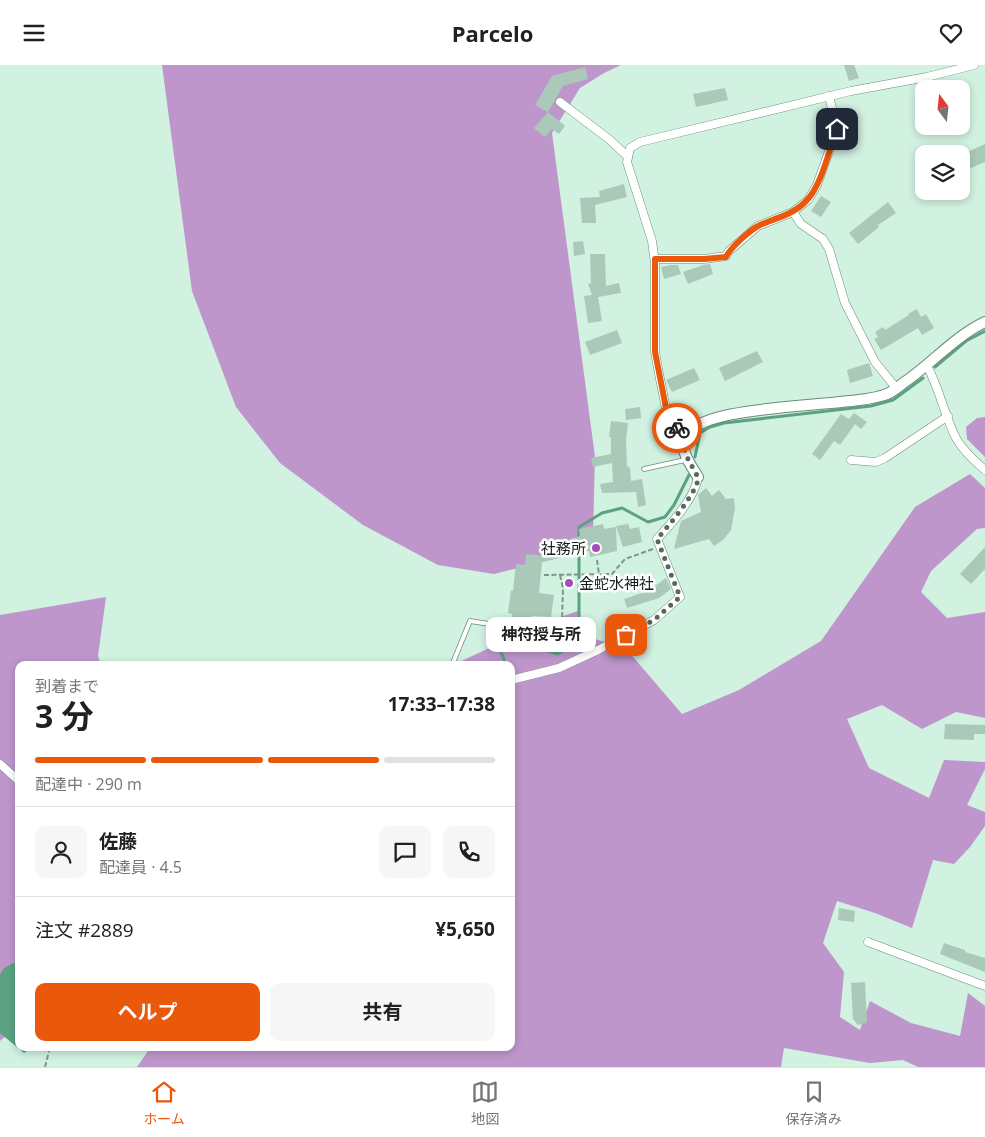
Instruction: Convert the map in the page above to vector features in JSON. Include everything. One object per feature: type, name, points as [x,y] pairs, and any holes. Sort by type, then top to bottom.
[{"type":"street","points":[[684,437],[668,418],[655,352],[655,259],[652,241],[627,162],[630,148],[640,142],[829,96],[927,77],[974,65]]},
{"type":"street","points":[[655,259],[726,257],[729,251],[758,226],[793,212],[808,200],[817,185],[837,129],[829,96]]},
{"type":"street","points":[[560,102],[610,140],[628,157]]},
{"type":"street","points":[[793,212],[801,224],[823,239],[829,249],[845,303],[874,362],[897,389]]},
{"type":"street","points":[[515,679],[559,668],[598,650],[654,620],[680,597],[657,539],[680,511],[696,487],[698,477],[688,460],[683,445],[684,437],[692,428],[721,415],[811,404],[870,400],[897,389],[927,366],[949,345],[985,322]]},
{"type":"street","points":[[927,366],[935,380],[956,439],[972,459],[985,470]]},
{"type":"street","points":[[851,460],[876,463],[948,416]]},
{"type":"street","points":[[0,764],[15,777]]},
{"type":"street","points":[[868,942],[985,986]]},
{"type":"lane","points":[[644,469],[688,460]]},
{"type":"lane","points":[[454,661],[470,621],[509,627],[561,629]]},
{"type":"path","points":[[544,575],[612,574],[624,559],[660,546]]},
{"type":"path","points":[[598,560],[599,574]]},
{"type":"path","points":[[560,575],[563,588],[561,629]]},
{"type":"path","points":[[45,1067],[49,1051]]},
{"type":"shaded area","points":[[162,65],[621,65],[580,88],[552,133],[595,457],[593,534],[570,555],[494,574],[438,565],[363,525],[280,463],[236,407],[192,291]]},
{"type":"shaded area","points":[[985,417],[985,457],[967,439],[966,427],[977,418]]},
{"type":"shaded area","points":[[970,474],[985,488],[985,528],[977,529],[931,571],[921,592],[947,618],[985,612],[985,718],[956,712],[922,729],[882,705],[847,719],[869,768],[929,798],[944,760],[985,762],[985,769],[967,805],[985,812],[985,826],[970,847],[954,864],[933,860],[912,928],[875,913],[837,901],[823,943],[844,972],[840,1017],[860,1030],[870,1001],[911,1023],[960,1036],[968,993],[985,1006],[985,1067],[918,1067],[903,1060],[870,1063],[784,1048],[781,1067],[137,1067],[148,1051],[515,1051],[515,661],[461,661],[540,624],[578,611],[577,632],[628,651],[682,714],[739,690],[821,641],[915,507]]},
{"type":"shaded area","points":[[106,597],[98,656],[100,661],[15,661],[15,1028],[0,1041],[0,615]]},
{"type":"shaded area","points":[[15,962],[15,1046],[0,1033],[0,975],[4,968]]},
{"type":"building","points":[[844,65],[854,65],[859,78],[849,81]]},
{"type":"building","points":[[585,67],[588,79],[563,86],[548,112],[535,105],[552,76]]},
{"type":"building","points":[[725,88],[728,100],[696,107],[693,94]]},
{"type":"building","points":[[548,112],[565,126],[559,134],[552,129],[545,137],[534,128]]},
{"type":"building","points":[[985,144],[985,162],[971,168],[970,151]]},
{"type":"building","points":[[624,184],[627,197],[595,205],[596,223],[582,223],[580,198],[600,197],[599,191]]},
{"type":"building","points":[[821,196],[831,202],[821,217],[811,211]]},
{"type":"building","points":[[888,202],[896,213],[878,225],[879,227],[858,244],[849,233]]},
{"type":"building","points":[[583,241],[585,254],[574,256],[573,242]]},
{"type":"building","points":[[590,254],[605,254],[606,286],[619,283],[621,293],[598,297],[602,321],[588,323],[584,296],[592,295],[588,284],[591,283]]},
{"type":"building","points":[[710,264],[713,274],[688,284],[683,272]]},
{"type":"building","points":[[678,265],[681,274],[664,279],[661,267]]},
{"type":"building","points":[[917,309],[921,317],[926,314],[934,328],[922,335],[918,328],[881,350],[874,339],[878,337],[875,332],[883,327],[885,330]]},
{"type":"building","points":[[617,330],[622,343],[590,355],[585,342]]},
{"type":"building","points":[[757,351],[763,362],[725,381],[719,368]]},
{"type":"building","points":[[869,363],[873,376],[850,383],[847,370]]},
{"type":"building","points":[[694,368],[700,380],[672,392],[666,380]]},
{"type":"building","points":[[640,407],[641,418],[626,420],[625,409]]},
{"type":"building","points":[[854,413],[867,422],[861,429],[855,424],[840,445],[834,441],[820,460],[812,454],[841,414],[849,419]]},
{"type":"building","points":[[611,421],[628,423],[626,440],[627,466],[630,468],[631,481],[642,479],[646,505],[638,507],[636,492],[602,493],[600,484],[613,482],[612,463],[593,467],[591,458],[611,454],[611,437],[609,437]]},
{"type":"building","points":[[706,488],[712,496],[719,490],[726,499],[734,498],[735,508],[731,530],[723,540],[714,546],[709,539],[674,549],[681,521],[701,512],[698,495]]},
{"type":"building","points":[[603,524],[604,529],[616,527],[617,551],[590,557],[589,551],[584,552],[583,550],[542,562],[539,593],[554,595],[551,617],[532,616],[531,624],[522,624],[522,621],[512,620],[512,614],[508,613],[516,564],[525,565],[526,554],[546,556],[544,549],[570,542],[570,539],[580,536],[579,529]]},
{"type":"building","points":[[628,524],[630,529],[639,527],[642,542],[623,547],[616,526]]},
{"type":"building","points":[[985,547],[985,569],[971,584],[960,574]]},
{"type":"building","points":[[666,578],[671,589],[659,598],[627,608],[624,599],[648,591]]},
{"type":"building","points":[[593,583],[618,583],[618,590],[593,592]]},
{"type":"building","points":[[945,724],[985,725],[985,734],[974,734],[974,740],[944,739]]},
{"type":"building","points":[[839,908],[855,911],[854,922],[838,920]]},
{"type":"building","points":[[944,943],[985,958],[985,972],[940,954]]},
{"type":"building","points":[[865,982],[867,1023],[858,1025],[853,1019],[851,983]]},
{"type":"waterway","points":[[935,367],[966,341],[985,331]]},
{"type":"waterway","points":[[695,457],[700,433],[710,427],[724,423],[871,406],[893,400],[923,378]]},
{"type":"waterway","points":[[579,540],[579,527],[602,513],[622,508],[648,522],[665,517],[674,505],[689,475]]},
{"type":"waterway","points":[[504,661],[497,641],[505,638],[558,654],[574,644],[579,629],[579,549]]},
{"type":"way so far","points":[[626,635],[654,620],[680,597],[657,539],[680,511],[696,487],[698,477],[685,454],[684,437],[677,428]]},
{"type":"place","name":"社務所","points":[[596,548]]},
{"type":"place","name":"金蛇水神社","points":[[569,583]]},
{"type":"place","name":"神符授与所","points":[[626,635]]},
{"type":"route","points":[[677,428],[668,418],[655,352],[655,259],[726,257],[729,251],[758,226],[793,212],[808,200],[817,185],[837,129]]}]
